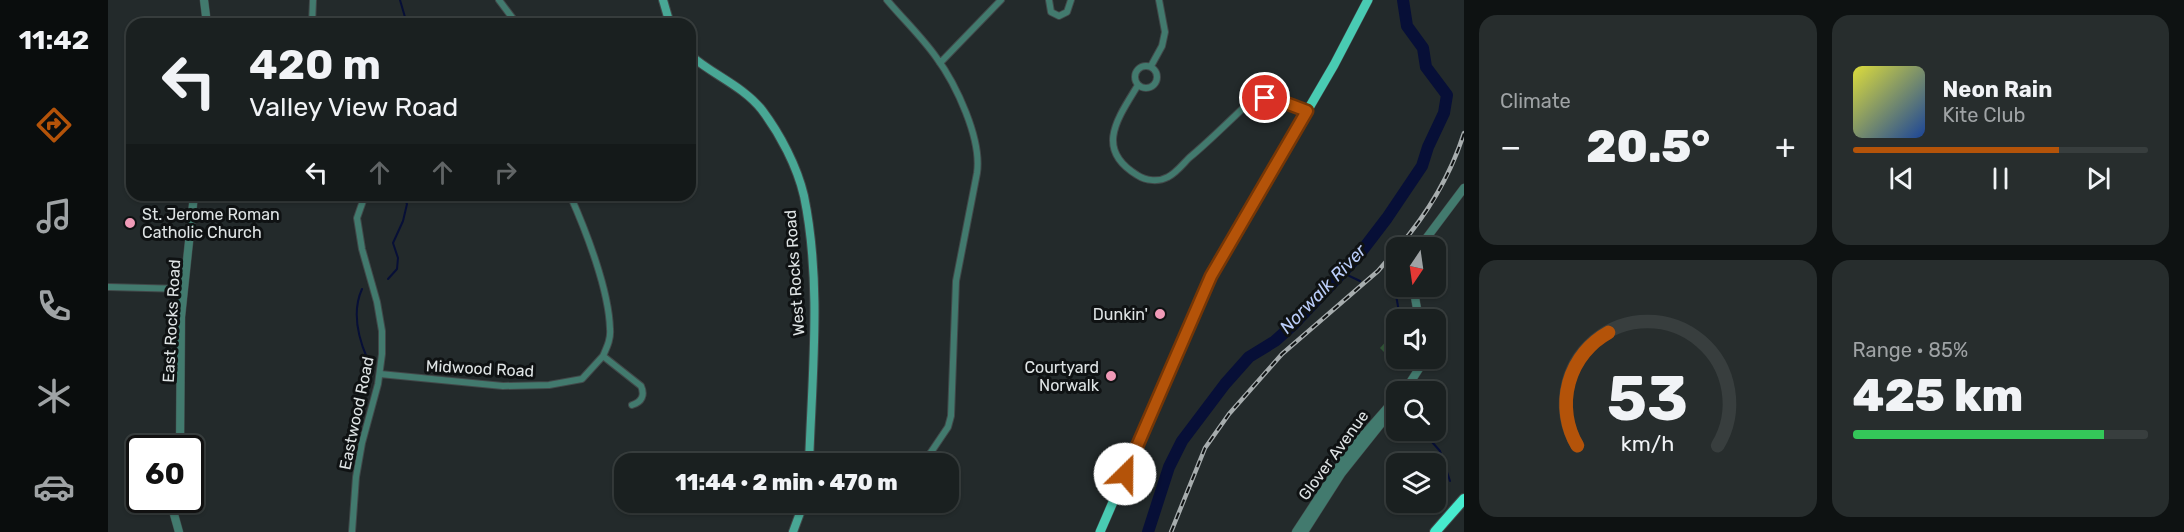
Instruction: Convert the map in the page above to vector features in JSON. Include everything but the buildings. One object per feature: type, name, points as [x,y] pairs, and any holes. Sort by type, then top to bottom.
[{"type":"highway","points":[[1435,532],[1464,500]]},
{"type":"main road","points":[[663,0],[668,18]]},
{"type":"main road","points":[[1100,532],[1211,276],[1307,111],[1368,0]]},
{"type":"main road","name":"West Rocks Road","points":[[696,59],[749,96],[762,110],[790,158],[803,194],[813,273],[814,347],[809,453]]},
{"type":"main road","points":[[793,532],[800,513]]},
{"type":"street","points":[[204,0],[206,18]]},
{"type":"street","points":[[312,18],[313,0]]},
{"type":"street","points":[[499,0],[512,18]]},
{"type":"street","points":[[887,0],[940,63],[968,117],[974,135],[978,166],[956,281],[951,416],[948,427],[930,453]]},
{"type":"street","points":[[940,63],[1001,0]]},
{"type":"street","points":[[1049,0],[1051,12],[1059,16],[1067,12],[1071,0]]},
{"type":"street","points":[[1152,67],[1142,66],[1136,71],[1135,80],[1138,85],[1145,88],[1154,84],[1157,78],[1152,67],[1162,46],[1165,32],[1159,0]]},
{"type":"street","points":[[1138,85],[1115,127],[1112,144],[1119,161],[1126,168],[1150,180],[1169,177],[1254,98],[1278,100],[1307,111]]},
{"type":"street","points":[[1427,237],[1464,188]]},
{"type":"street","name":"East Rocks Road","points":[[182,435],[180,345],[193,201]]},
{"type":"street","name":"Eastwood Road","points":[[352,532],[357,470],[380,374],[382,331],[377,302],[362,249],[357,218],[363,201]]},
{"type":"street","points":[[572,201],[592,251],[609,320],[610,338],[603,356],[641,386],[644,392],[642,398],[632,405]]},
{"type":"street","points":[[108,287],[184,289]]},
{"type":"street","name":"Midwood Road","points":[[380,374],[494,386],[549,385],[582,378],[603,356]]},
{"type":"street","name":"Glover Avenue","points":[[1296,532],[1347,454],[1386,409]]},
{"type":"street","name":"Glover Avenue","points":[[1304,532],[1341,474],[1386,418]]},
{"type":"street","points":[[174,513],[179,532]]},
{"type":"green space","points":[[1386,340],[1386,354],[1380,348]]},
{"type":"waterway","points":[[400,0],[405,18]]},
{"type":"waterway","name":"Norwalk River","points":[[1148,532],[1169,467],[1182,441],[1225,384],[1249,357],[1275,341],[1294,324],[1358,256],[1422,166],[1444,113],[1447,95],[1426,67],[1423,48],[1407,26],[1403,0]]},
{"type":"waterway","points":[[388,279],[397,269],[398,258],[393,243],[403,221],[407,204],[405,201]]},
{"type":"waterway","points":[[1341,272],[1360,281]]},
{"type":"waterway","points":[[362,289],[357,306],[357,324],[367,358]]},
{"type":"waterway","points":[[1396,297],[1398,309]]},
{"type":"waterway","points":[[1432,441],[1440,451],[1450,481]]},
{"type":"railway","points":[[1407,237],[1437,194],[1452,165],[1464,133]]},
{"type":"railway","points":[[1171,532],[1205,448],[1229,414],[1282,354],[1386,262]]},
{"type":"place","name":"St. Jerome Roman Catholic Church","points":[[130,223]]},
{"type":"place","name":"Dunkin'","points":[[1160,314]]},
{"type":"place","name":"Courtyard Norwalk","points":[[1111,376]]},
{"type":"route","points":[[1125,474],[1211,276],[1307,111],[1295,105],[1265,98]]}]
